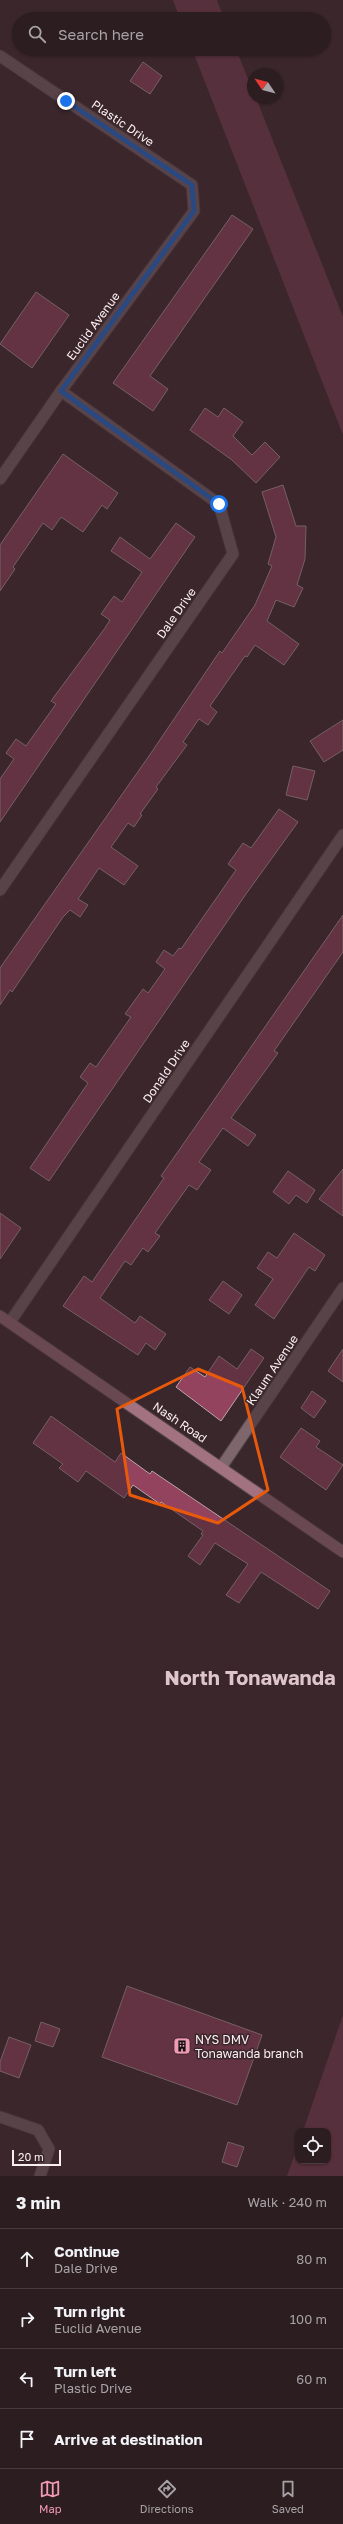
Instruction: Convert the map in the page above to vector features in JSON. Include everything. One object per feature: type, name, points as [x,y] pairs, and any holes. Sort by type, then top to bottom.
[{"type":"main road","name":"Nash Road","points":[[0,1316],[222,1466],[343,1552]]},
{"type":"street","name":"Plastic Drive","points":[[0,56],[192,185]]},
{"type":"street","name":"Euclid Avenue","points":[[0,479],[61,391],[194,211],[192,185]]},
{"type":"street","name":"Dale Drive","points":[[0,890],[233,554],[219,504],[61,391]]},
{"type":"street","name":"Donald Drive","points":[[10,1322],[343,835]]},
{"type":"street","name":"Klaum Avenue","points":[[222,1466],[343,1288]]},
{"type":"street","points":[[0,2117],[38,2130],[48,2149],[40,2176]]},
{"type":"highlighted area","points":[[198,1369],[242,1387],[268,1490],[218,1523],[130,1495],[117,1409]]},
{"type":"shaded area","points":[[173,0],[217,0],[221,12],[177,12]]},
{"type":"shaded area","points":[[195,56],[239,56],[247,76],[247,104],[258,104],[343,317],[343,435]]},
{"type":"shaded area","points":[[343,2015],[343,2176],[287,2176],[295,2153],[295,2164],[331,2164],[331,2128],[304,2128]]},
{"type":"building","points":[[143,62],[162,76],[150,94],[130,81]]},
{"type":"building","points":[[232,215],[253,229],[150,376],[168,389],[153,411],[113,383]]},
{"type":"building","points":[[36,292],[69,315],[32,368],[0,344]]},
{"type":"building","points":[[205,408],[218,417],[224,408],[243,422],[233,436],[252,455],[265,442],[280,457],[256,483],[232,460],[190,430]]},
{"type":"building","points":[[63,454],[118,493],[107,509],[102,505],[83,532],[61,517],[52,530],[43,523],[13,567],[15,569],[0,591],[0,545]]},
{"type":"building","points":[[283,485],[296,526],[306,526],[305,559],[297,585],[303,588],[294,607],[276,600],[267,621],[299,644],[284,665],[255,645],[247,657],[245,656],[210,706],[217,712],[208,725],[199,719],[183,742],[187,745],[156,787],[158,789],[140,814],[142,815],[134,827],[128,823],[111,847],[138,866],[124,885],[99,868],[78,899],[88,905],[80,917],[70,910],[63,917],[12,992],[10,990],[0,1005],[0,968],[149,756],[220,651],[222,653],[255,605],[272,566],[268,564],[276,537],[262,492]]},
{"type":"building","points":[[176,523],[195,537],[0,822],[0,779],[14,759],[6,753],[16,739],[26,746],[56,704],[51,701],[110,620],[101,614],[114,596],[122,602],[142,572],[111,551],[120,537],[150,559]]},
{"type":"building","points":[[343,720],[343,750],[324,762],[310,741]]},
{"type":"building","points":[[293,766],[315,771],[307,800],[286,795]]},
{"type":"building","points":[[279,809],[298,822],[246,894],[49,1181],[30,1168],[88,1083],[80,1077],[90,1063],[96,1067],[131,1017],[125,1014],[143,989],[148,993],[165,969],[156,962],[164,950],[173,956],[179,948],[181,949],[236,870],[228,864],[243,843],[251,848]]},
{"type":"building","points":[[343,915],[343,952],[274,1051],[278,1053],[231,1118],[256,1135],[248,1146],[223,1128],[199,1162],[211,1170],[197,1190],[189,1185],[155,1233],[160,1236],[148,1252],[143,1248],[131,1265],[125,1261],[100,1298],[135,1323],[140,1316],[166,1334],[155,1350],[146,1343],[138,1355],[63,1306],[84,1276],[92,1282],[164,1178],[161,1176]]},
{"type":"building","points":[[343,1169],[343,1216],[319,1199]]},
{"type":"building","points":[[288,1171],[315,1190],[307,1203],[296,1195],[289,1204],[273,1192]]},
{"type":"building","points":[[0,1213],[21,1228],[0,1259]]},
{"type":"building","points":[[294,1233],[325,1255],[315,1271],[309,1267],[274,1319],[255,1305],[273,1279],[257,1268],[268,1252],[277,1258]]},
{"type":"building","points":[[223,1281],[242,1295],[229,1314],[209,1300]]},
{"type":"building","points":[[251,1349],[264,1358],[221,1421],[176,1387],[190,1367],[205,1377],[219,1356],[237,1369]]},
{"type":"building","points":[[343,1349],[343,1382],[328,1371]]},
{"type":"building","points":[[312,1391],[326,1401],[314,1418],[301,1408]]},
{"type":"building","points":[[51,1416],[115,1462],[121,1453],[150,1474],[152,1471],[330,1591],[318,1609],[261,1572],[239,1603],[226,1595],[248,1564],[215,1543],[200,1565],[188,1556],[203,1535],[201,1534],[203,1531],[161,1502],[160,1504],[133,1485],[124,1498],[86,1471],[78,1482],[59,1468],[63,1464],[33,1443]]},
{"type":"building","points":[[301,1428],[320,1441],[316,1447],[343,1465],[326,1490],[280,1457]]},
{"type":"building","name":"NYS DMV Tonawanda branch","points":[[127,1986],[262,2035],[237,2105],[102,2057]]},
{"type":"building","points":[[41,2022],[60,2029],[53,2047],[35,2041]]},
{"type":"building","points":[[9,2037],[31,2045],[19,2078],[0,2071],[0,2062]]},
{"type":"building","points":[[228,2142],[244,2147],[237,2167],[222,2162]]},
{"type":"place","name":"NYS DMV Tonawanda branch","points":[[182,2046]]},
{"type":"district","name":"North Tonawanda","points":[[250,1677]]},
{"type":"route","points":[[66,101],[192,185],[194,211],[61,391],[219,504]]}]
